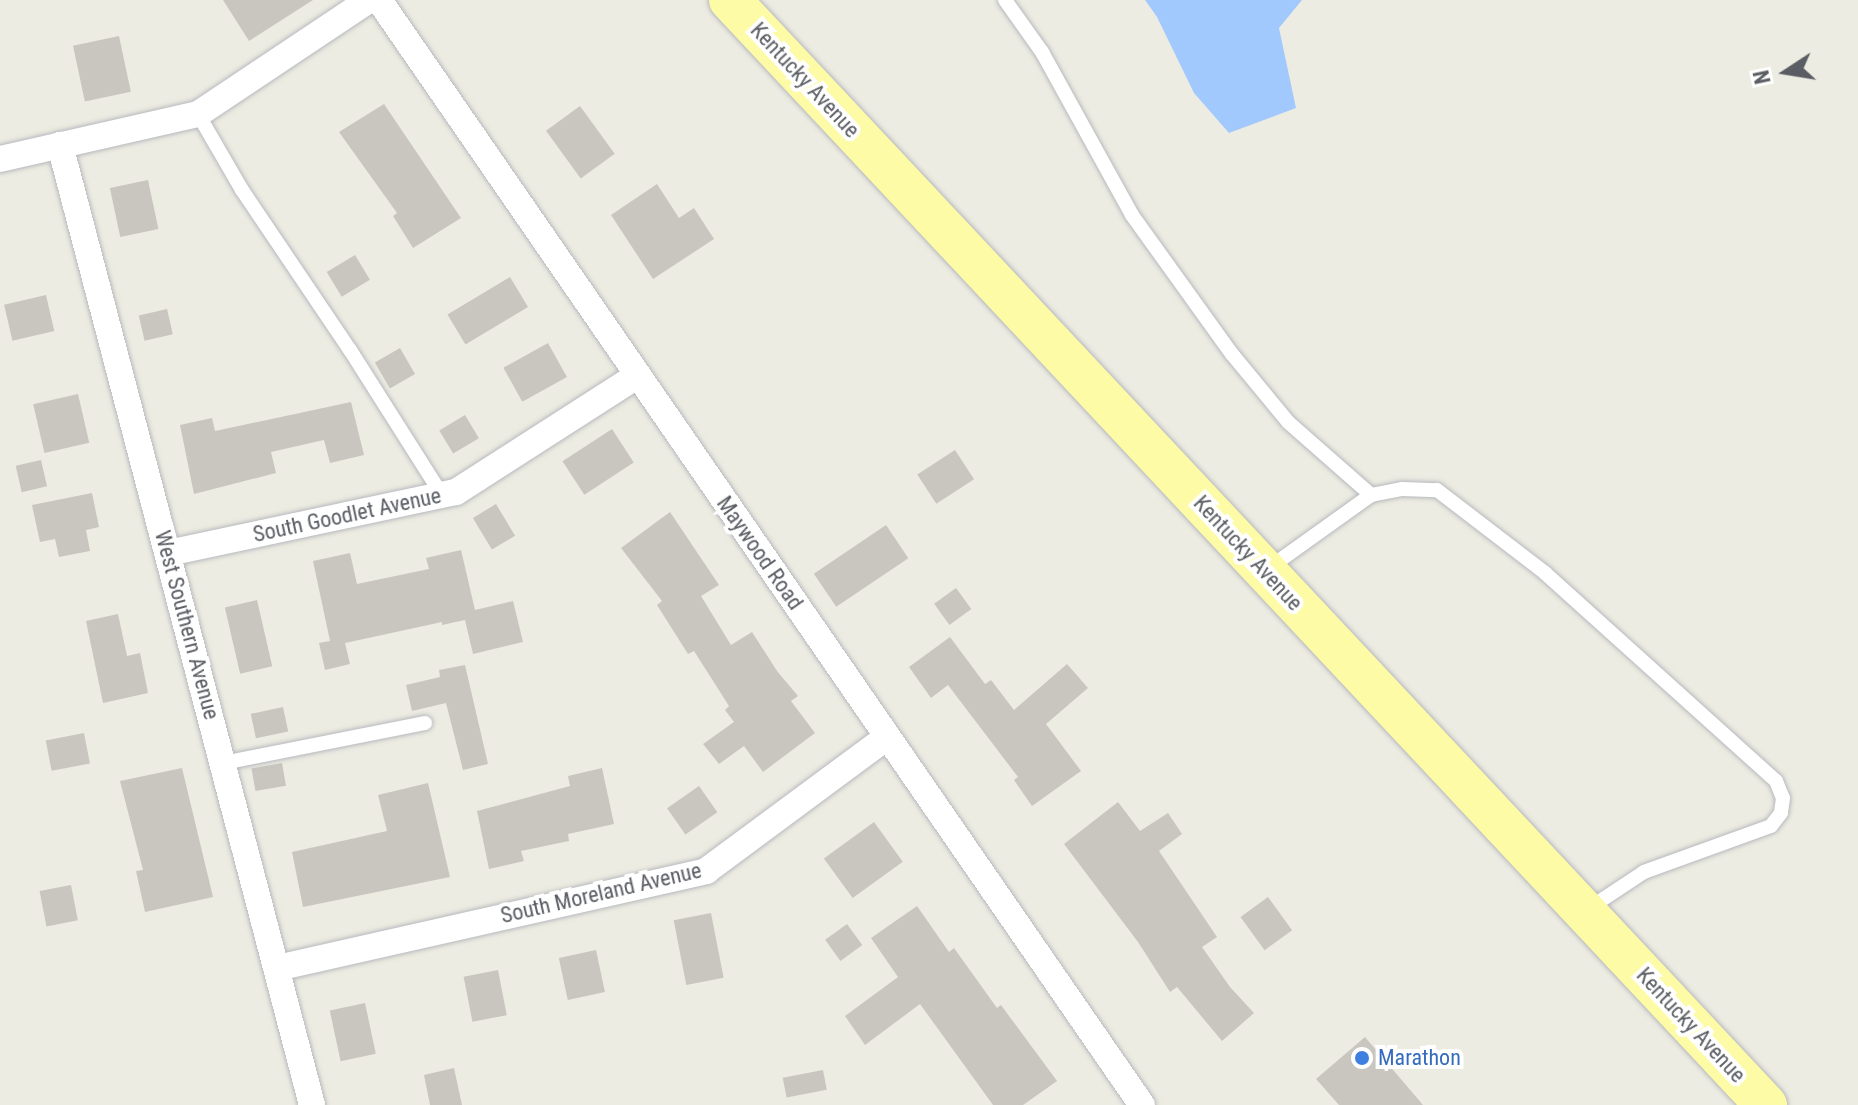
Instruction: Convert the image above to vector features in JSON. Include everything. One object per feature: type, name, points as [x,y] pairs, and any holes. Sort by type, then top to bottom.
[{"type":"main road","name":"Kentucky Avenue","points":[[730,0],[1766,1105]]},
{"type":"street","points":[[0,159],[198,114],[369,0]]},
{"type":"street","name":"Maywood Road","points":[[379,0],[1142,1105]]},
{"type":"street","name":"West Southern Avenue","points":[[60,145],[312,1105]]},
{"type":"street","name":"South Goodlet Avenue","points":[[168,553],[456,492],[638,375]]},
{"type":"street","name":"South Moreland Avenue","points":[[277,968],[706,871],[887,737]]},
{"type":"lane","points":[[1005,0],[1072,103],[1132,215],[1223,342],[1288,422],[1371,495]]},
{"type":"lane","points":[[198,114],[242,190],[350,350],[442,495]]},
{"type":"lane","points":[[1265,571],[1371,495],[1402,489],[1437,490],[1545,573],[1776,781],[1783,798],[1781,813],[1771,826],[1644,872],[1584,911]]},
{"type":"lane","points":[[223,763],[425,723]]},
{"type":"water","points":[[1145,0],[1302,0],[1279,28],[1296,108],[1229,133],[1194,93],[1157,17]]},
{"type":"building","points":[[223,0],[313,0],[249,41]]},
{"type":"building","points":[[119,36],[131,92],[85,102],[73,46]]},
{"type":"building","points":[[384,104],[461,218],[413,248],[393,216],[397,213],[339,132]]},
{"type":"building","points":[[580,106],[615,154],[581,178],[546,131]]},
{"type":"building","points":[[148,180],[158,229],[120,237],[110,188]]},
{"type":"building","points":[[657,184],[679,218],[694,208],[714,239],[653,279],[611,215]]},
{"type":"building","points":[[355,255],[370,280],[342,297],[327,272]]},
{"type":"building","points":[[510,277],[528,307],[465,345],[447,315]]},
{"type":"building","points":[[46,295],[54,331],[12,341],[4,305]]},
{"type":"building","points":[[167,309],[173,334],[145,341],[139,316]]},
{"type":"building","points":[[548,343],[567,377],[522,402],[503,368]]},
{"type":"building","points":[[400,348],[415,374],[390,388],[375,362]]},
{"type":"building","points":[[78,394],[89,443],[44,453],[33,404]]},
{"type":"building","points":[[351,402],[364,455],[330,463],[324,440],[271,452],[276,473],[194,494],[180,425],[212,418],[215,431]]},
{"type":"building","points":[[465,415],[479,438],[453,454],[439,430]]},
{"type":"building","points":[[612,429],[634,463],[584,495],[563,461]]},
{"type":"building","points":[[955,450],[974,479],[936,504],[917,475]]},
{"type":"building","points":[[41,460],[47,486],[22,492],[16,466]]},
{"type":"building","points":[[92,493],[99,527],[86,530],[90,551],[59,557],[55,539],[40,542],[32,505]]},
{"type":"building","points":[[496,504],[515,536],[492,550],[473,518]]},
{"type":"building","points":[[670,512],[719,585],[701,596],[731,645],[752,632],[777,671],[798,696],[791,701],[815,733],[763,772],[744,746],[719,764],[703,744],[734,722],[725,710],[729,706],[694,651],[688,654],[657,605],[662,601],[621,548]]},
{"type":"building","points":[[886,525],[908,558],[836,607],[814,574]]},
{"type":"building","points":[[461,550],[475,610],[513,601],[523,642],[473,654],[465,620],[442,625],[442,622],[345,643],[350,664],[325,670],[319,643],[330,641],[313,561],[350,553],[357,584],[429,569],[426,558]]},
{"type":"building","points":[[956,588],[971,609],[949,625],[934,604]]},
{"type":"building","points":[[257,600],[272,666],[240,674],[225,607]]},
{"type":"building","points":[[118,614],[127,656],[140,653],[148,693],[103,703],[86,621]]},
{"type":"building","points":[[950,637],[985,684],[991,680],[1014,710],[1067,664],[1088,688],[1046,724],[1081,771],[1032,806],[1014,780],[1018,777],[948,685],[931,698],[909,667]]},
{"type":"building","points":[[465,665],[488,764],[463,770],[446,703],[412,711],[406,685],[440,677],[439,670]]},
{"type":"building","points":[[283,707],[288,731],[256,738],[251,714]]},
{"type":"building","points":[[84,733],[90,763],[52,771],[46,740]]},
{"type":"building","points":[[282,763],[286,786],[255,791],[251,768]]},
{"type":"building","points":[[182,768],[213,897],[145,912],[136,871],[143,870],[120,781]]},
{"type":"building","points":[[602,768],[614,824],[568,834],[569,841],[521,851],[524,861],[489,869],[477,811],[570,786],[568,776]]},
{"type":"building","points":[[428,783],[450,877],[303,907],[292,852],[387,831],[378,795]]},
{"type":"building","points":[[699,786],[717,812],[685,835],[667,808]]},
{"type":"building","points":[[1118,802],[1140,831],[1168,813],[1182,834],[1159,851],[1217,937],[1202,947],[1230,987],[1254,1013],[1222,1041],[1177,987],[1170,992],[1138,942],[1064,844]]},
{"type":"building","points":[[874,822],[903,862],[853,898],[824,858]]},
{"type":"building","points":[[71,885],[78,920],[46,926],[40,891]]},
{"type":"building","points":[[1268,897],[1292,930],[1265,950],[1240,917]]},
{"type":"building","points":[[917,906],[949,952],[954,948],[997,1008],[1001,1005],[1057,1081],[1023,1105],[993,1105],[920,1004],[865,1045],[845,1016],[898,977],[871,938]]},
{"type":"building","points":[[711,913],[724,978],[686,985],[674,920]]},
{"type":"building","points":[[847,924],[862,945],[840,961],[825,940]]},
{"type":"building","points":[[596,950],[605,992],[568,1000],[559,958]]},
{"type":"building","points":[[498,970],[507,1015],[472,1022],[464,977]]},
{"type":"building","points":[[365,1003],[376,1054],[341,1061],[330,1010]]},
{"type":"building","name":"Marathon","points":[[1365,1037],[1423,1105],[1339,1105],[1316,1079]]},
{"type":"building","points":[[454,1068],[462,1105],[430,1105],[424,1075]]},
{"type":"building","points":[[823,1070],[827,1090],[787,1097],[783,1078]]},
{"type":"place","name":"Marathon","points":[[1362,1058]]}]
